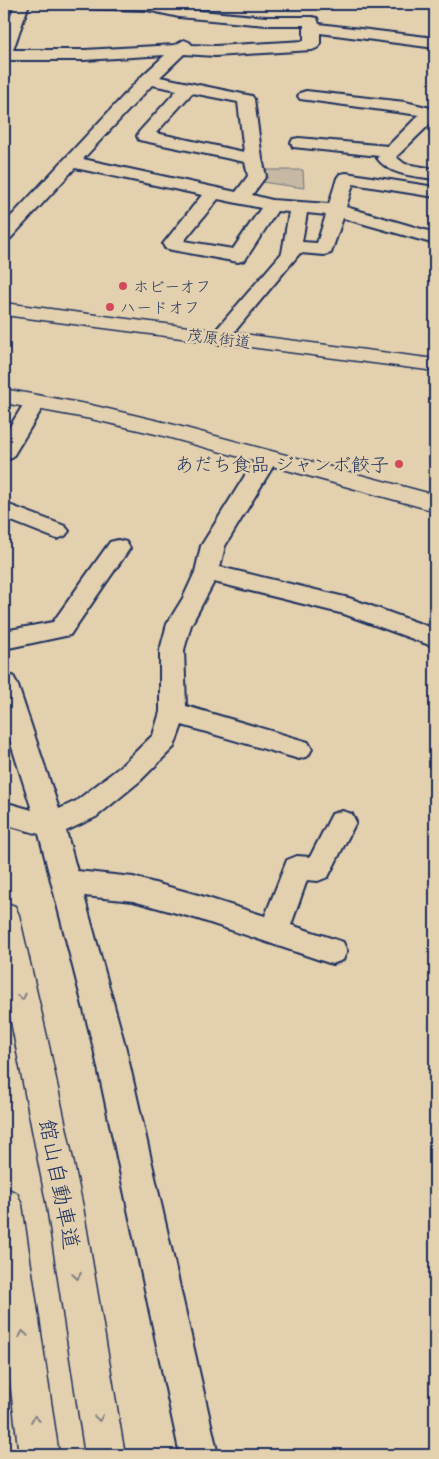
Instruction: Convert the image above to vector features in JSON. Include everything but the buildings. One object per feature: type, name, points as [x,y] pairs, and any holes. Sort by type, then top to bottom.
[{"type":"main road","name":"茂原街道","points":[[4,309],[435,365]]},
{"type":"main road","name":"茂原街道","points":[[4,323],[435,377]]},
{"type":"main road","points":[[4,396],[91,412],[163,429],[435,503]]},
{"type":"main road","name":"館山自動車道","points":[[4,915],[66,1208],[94,1380],[104,1455]]},
{"type":"main road","points":[[4,1205],[39,1455]]},
{"type":"street","points":[[22,4],[4,55],[84,54],[180,49],[214,51],[312,45],[310,27],[312,21],[266,21],[179,13],[147,6],[76,4]]},
{"type":"street","points":[[8,227],[72,162],[148,79],[180,49],[220,4]]},
{"type":"street","points":[[310,27],[435,42]]},
{"type":"street","points":[[148,79],[246,98],[253,159],[257,176],[240,198]]},
{"type":"street","points":[[188,87],[145,136],[253,159]]},
{"type":"street","points":[[306,96],[405,107],[433,114]]},
{"type":"street","points":[[433,114],[386,158],[400,168],[435,174]]},
{"type":"street","points":[[299,143],[392,152]]},
{"type":"street","points":[[72,162],[272,205],[336,210],[435,239]]},
{"type":"street","points":[[292,248],[324,249],[346,178],[433,188]]},
{"type":"street","points":[[212,193],[172,244],[238,256],[272,205]]},
{"type":"street","points":[[219,338],[291,254],[299,208]]},
{"type":"street","points":[[4,453],[35,402]]},
{"type":"street","points":[[11,815],[50,826],[86,809],[130,774],[165,740],[172,712],[172,650],[176,632],[207,572],[212,546],[267,458]]},
{"type":"street","points":[[4,510],[57,531]]},
{"type":"street","points":[[4,640],[61,629],[118,548]]},
{"type":"street","points":[[207,572],[349,608],[435,638]]},
{"type":"street","points":[[4,683],[50,826],[110,1049],[198,1455]]},
{"type":"street","points":[[172,712],[299,749]]},
{"type":"street","points":[[274,932],[297,868],[318,869],[342,822]]},
{"type":"street","points":[[66,882],[133,889],[198,907],[332,951]]},
{"type":"shaded area","points":[[261,170],[303,170],[304,188],[261,182]]},
{"type":"place","name":"ホビーオフ","points":[[123,286]]},
{"type":"place","name":"ハードオフ","points":[[110,307]]},
{"type":"place","name":"あだち食品 ジャンボ餃子","points":[[399,464]]}]
